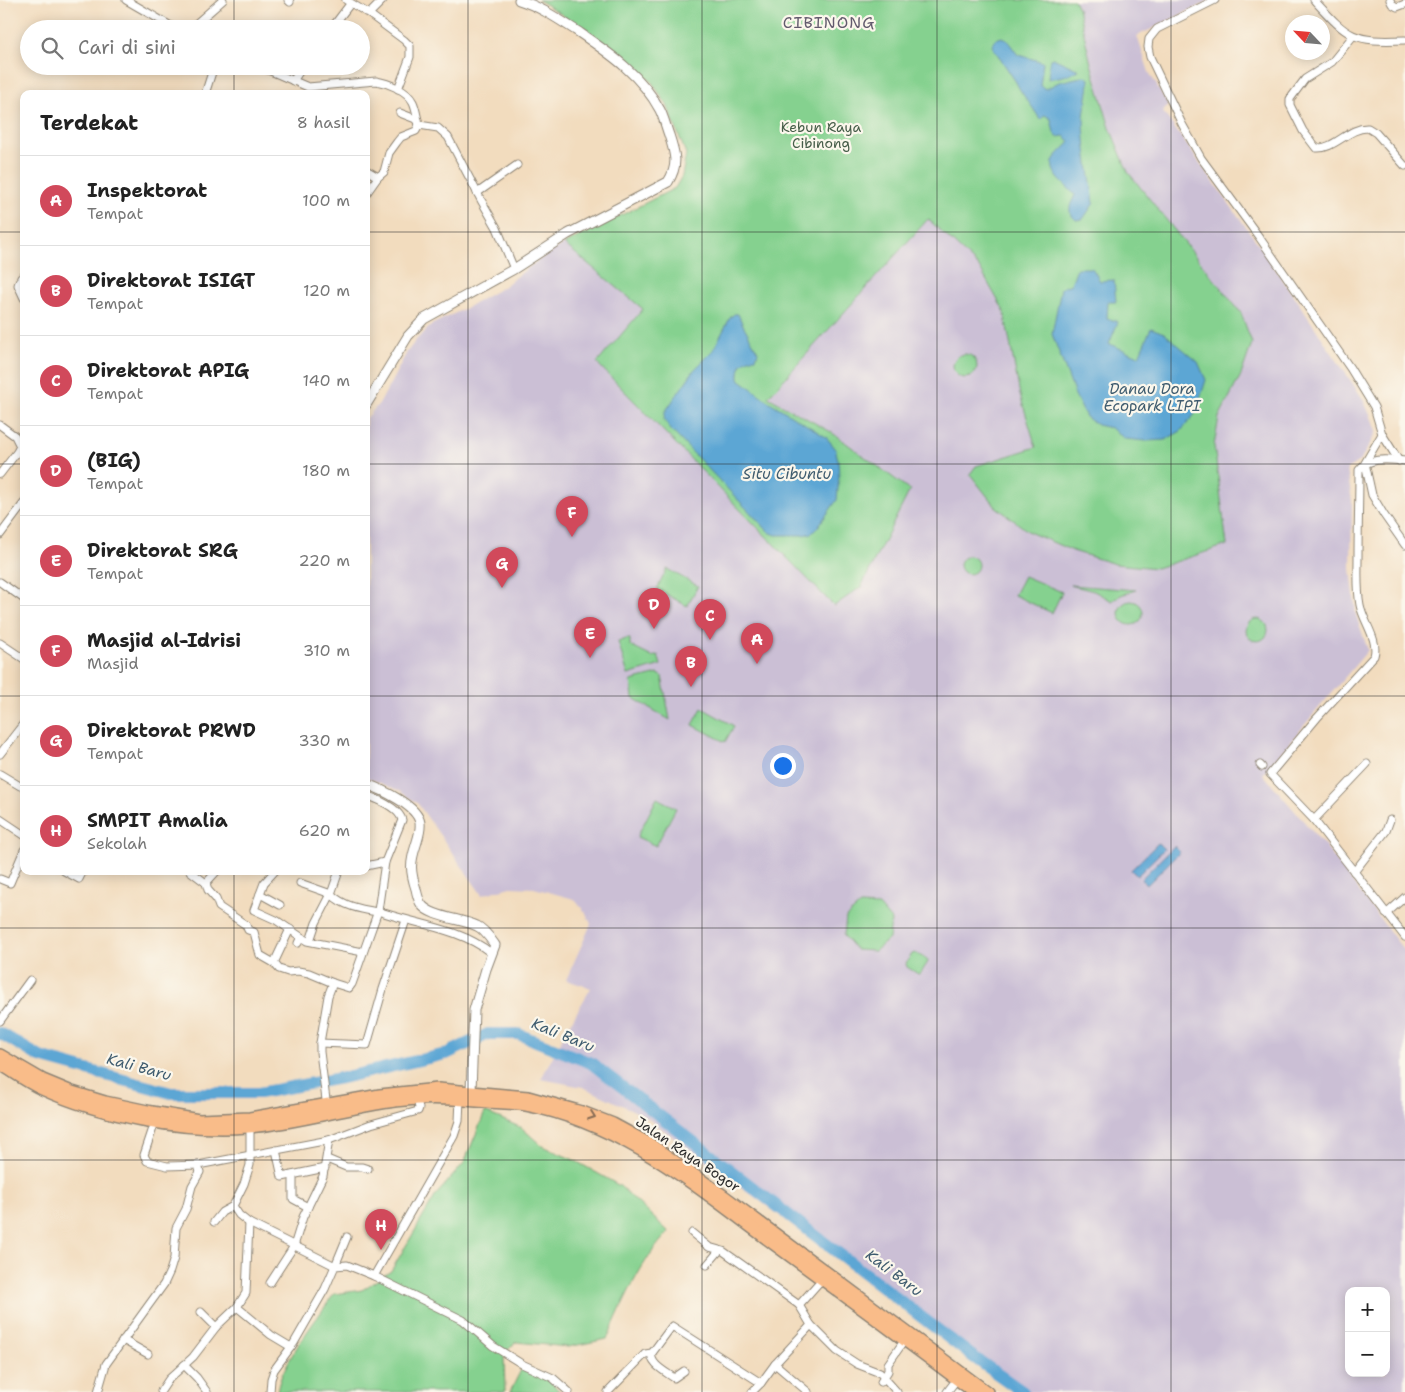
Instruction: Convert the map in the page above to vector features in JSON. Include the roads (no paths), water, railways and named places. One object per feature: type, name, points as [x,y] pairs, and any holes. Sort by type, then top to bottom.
[{"type":"highway","name":"Jalan Raya Bogor","points":[[0,1055],[43,1080],[72,1092],[197,1128],[250,1127],[326,1104],[417,1099],[460,1099],[526,1106],[576,1120],[612,1134],[646,1152],[988,1392]]},
{"type":"highway","name":"Jalan Raya Bogor","points":[[0,1064],[39,1088],[66,1099],[102,1110],[155,1122],[232,1119],[296,1111],[326,1104],[415,1090],[438,1089],[528,1096],[588,1115],[637,1136],[724,1196],[904,1341],[974,1392]]},
{"type":"street","points":[[126,0],[160,20]]},
{"type":"street","points":[[200,20],[223,0]]},
{"type":"street","points":[[369,14],[383,0]]},
{"type":"street","points":[[370,398],[408,336],[424,319],[514,269],[568,234],[668,182],[676,164],[675,152],[661,112],[653,98],[628,68],[543,10],[520,0]]},
{"type":"street","points":[[1215,0],[1156,29],[1148,43],[1153,65],[1201,158],[1260,237],[1350,368],[1374,407],[1382,434],[1402,461]]},
{"type":"street","points":[[1314,0],[1338,26],[1353,36],[1371,41],[1405,40]]},
{"type":"street","points":[[1390,0],[1397,7],[1405,4]]},
{"type":"street","points":[[337,20],[348,2],[369,14],[410,46],[410,57],[398,89]]},
{"type":"street","points":[[1353,36],[1332,62],[1305,79],[1290,99],[1290,105],[1307,138],[1316,148],[1330,144],[1356,129],[1368,128],[1376,133],[1405,166]]},
{"type":"street","points":[[206,90],[211,75]]},
{"type":"street","points":[[279,75],[311,87],[360,81],[384,82],[410,98],[413,102],[418,122],[416,131],[401,137],[389,153],[384,172],[370,188]]},
{"type":"street","points":[[293,81],[297,75]]},
{"type":"street","points":[[400,113],[418,122],[438,128],[448,137],[497,228],[514,269]]},
{"type":"street","points":[[477,193],[517,165]]},
{"type":"street","points":[[370,172],[378,177]]},
{"type":"street","points":[[0,425],[16,436],[20,446],[0,474]]},
{"type":"street","points":[[1382,434],[1359,470],[1358,550],[1360,604],[1376,650],[1370,661],[1335,698],[1270,774],[1314,820],[1405,937]]},
{"type":"street","points":[[1365,463],[1374,461],[1402,461]]},
{"type":"street","points":[[1365,463],[1372,495],[1405,545]]},
{"type":"street","points":[[0,535],[20,508]]},
{"type":"street","points":[[0,582],[20,596]]},
{"type":"street","points":[[0,643],[20,656]]},
{"type":"street","points":[[0,754],[20,728]]},
{"type":"street","points":[[1314,820],[1367,764]]},
{"type":"street","points":[[0,774],[20,786]]},
{"type":"street","points":[[370,786],[404,802],[417,814],[420,822],[419,833],[410,866],[420,902],[426,910],[480,928],[495,945],[474,1010],[472,1022],[471,1091]]},
{"type":"street","points":[[195,875],[206,883],[208,890],[219,906],[246,925],[248,930],[254,932],[260,955],[274,963],[279,969],[288,972],[309,972],[349,988],[351,987],[377,912],[385,862],[402,817],[385,804],[370,797]]},
{"type":"street","points":[[0,819],[20,832]]},
{"type":"street","points":[[1354,872],[1386,831],[1390,820]]},
{"type":"street","points":[[0,879],[10,883],[20,859]]},
{"type":"street","points":[[370,865],[385,862]]},
{"type":"street","points":[[72,875],[79,879],[81,875]]},
{"type":"street","points":[[206,883],[213,875]]},
{"type":"street","points":[[271,875],[266,880],[254,910],[290,929],[299,940],[363,952]]},
{"type":"street","points":[[310,941],[338,875]]},
{"type":"street","points":[[300,883],[331,894],[347,905],[458,936],[472,941],[492,953]]},
{"type":"street","points":[[260,894],[280,906]]},
{"type":"street","points":[[1386,914],[1405,898]]},
{"type":"street","points":[[320,1043],[367,1045],[383,988],[406,920]]},
{"type":"street","points":[[274,963],[290,929]]},
{"type":"street","points":[[0,1021],[30,980]]},
{"type":"street","points":[[326,1104],[320,1043],[328,996],[333,983]]},
{"type":"street","points":[[155,1122],[144,1155],[148,1161],[167,1166],[198,1165],[329,1140],[371,1124],[418,1111],[417,1099]]},
{"type":"street","points":[[374,1276],[450,1145],[459,1121],[460,1099]]},
{"type":"street","points":[[214,1222],[222,1212],[233,1206],[240,1195],[250,1165],[250,1127]]},
{"type":"street","points":[[270,1282],[294,1246],[303,1217],[323,1176],[329,1140]]},
{"type":"street","points":[[276,1150],[280,1176],[325,1168]]},
{"type":"street","points":[[327,1159],[346,1167],[368,1169]]},
{"type":"street","points":[[98,1392],[106,1364],[164,1284],[170,1271],[174,1258],[176,1228],[189,1202],[192,1186],[200,1172],[198,1165]]},
{"type":"street","points":[[293,1175],[293,1199],[308,1207]]},
{"type":"street","points":[[233,1206],[248,1223],[294,1246],[335,1266],[346,1265],[374,1276],[464,1320],[499,1350],[522,1364],[553,1378],[569,1392]]},
{"type":"street","points":[[161,1391],[169,1378],[193,1357],[216,1327],[237,1307],[246,1293],[248,1223]]},
{"type":"street","points":[[692,1234],[709,1247],[723,1251],[800,1305],[811,1325],[846,1358],[883,1379],[897,1392]]},
{"type":"street","points":[[270,1392],[274,1370],[291,1347],[325,1289],[347,1237]]},
{"type":"street","points":[[707,1265],[719,1251]]},
{"type":"street","points":[[800,1305],[817,1272]]},
{"type":"street","points":[[237,1307],[271,1335],[291,1347]]},
{"type":"street","points":[[201,1312],[216,1327]]},
{"type":"street","points":[[752,1392],[811,1325]]},
{"type":"street","points":[[684,1371],[674,1378],[653,1361],[651,1357],[672,1326],[761,1383]]},
{"type":"street","points":[[123,1340],[148,1354]]},
{"type":"street","points":[[883,1379],[888,1371],[888,1365],[904,1341]]},
{"type":"street","points":[[608,1392],[645,1354],[652,1353]]},
{"type":"street","points":[[775,1364],[808,1392]]},
{"type":"street","points":[[184,1366],[198,1378],[208,1392]]},
{"type":"street","points":[[947,1392],[957,1379]]},
{"type":"water","points":[[1002,37],[1007,40],[1018,55],[1043,62],[1040,86],[1046,89],[1059,82],[1085,76],[1089,79],[1084,128],[1094,203],[1083,219],[1076,220],[1071,214],[1070,205],[1075,195],[1053,170],[1054,159],[1070,141],[1064,136],[1057,137],[1054,133],[1051,119],[1045,115],[1040,120],[1021,92],[992,46],[996,39]]},
{"type":"water","points":[[1053,58],[1079,70],[1064,76],[1048,79],[1050,59]]},
{"type":"water","name":"Danau Dora Ecopark LIPI","points":[[1077,268],[1092,268],[1100,281],[1114,280],[1116,302],[1108,302],[1107,318],[1118,322],[1109,344],[1139,356],[1151,328],[1164,333],[1198,362],[1206,380],[1195,414],[1181,431],[1165,440],[1125,439],[1111,428],[1097,425],[1086,417],[1075,395],[1052,334],[1061,288],[1071,284]]},
{"type":"water","name":"Situ Cibuntu","points":[[734,314],[738,314],[758,352],[756,358],[748,359],[742,364],[739,370],[739,379],[768,401],[826,437],[835,448],[839,477],[837,500],[812,533],[776,535],[769,532],[671,430],[664,419],[665,412],[694,370],[712,352]]},
{"type":"water","points":[[1158,843],[1164,849],[1137,876],[1131,870]]},
{"type":"water","points":[[1174,846],[1180,852],[1147,885],[1141,879]]},
{"type":"waterway","name":"Kali Baru","points":[[0,1033],[40,1057],[171,1093],[259,1093],[346,1077],[446,1054],[488,1034],[518,1034],[591,1063],[972,1356],[1023,1392]]},
{"type":"place","name":"Masjid al-Idrisi","points":[[572,537]]},
{"type":"place","name":"Direktorat PRWD","points":[[502,588]]},
{"type":"place","name":"(BIG)","points":[[654,629]]},
{"type":"place","name":"Direktorat APIG","points":[[710,640]]},
{"type":"place","name":"Direktorat SRG","points":[[590,658]]},
{"type":"place","name":"Inspektorat","points":[[757,664]]},
{"type":"place","name":"Direktorat ISIGT","points":[[691,687]]},
{"type":"place","name":"SMPIT Amalia","points":[[381,1250]]},
{"type":"district","name":"CIBINONG","points":[[829,22]]},
{"type":"park label","name":"Kebun Raya Cibinong","points":[[821,136]]}]
